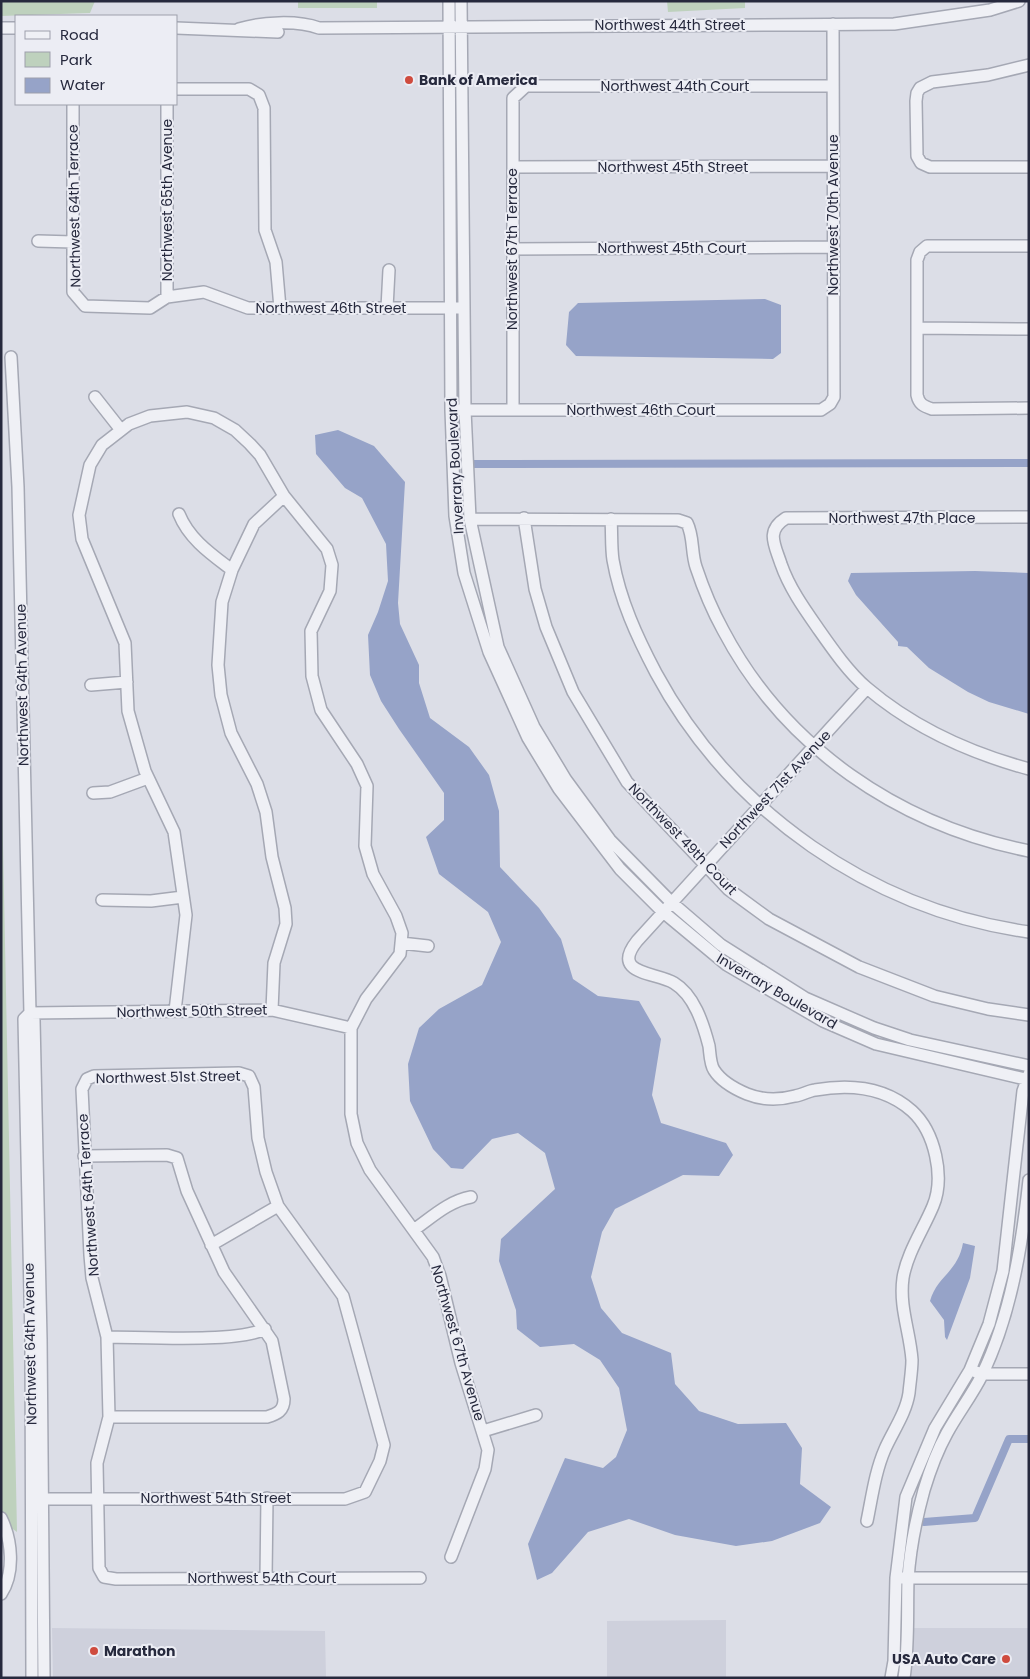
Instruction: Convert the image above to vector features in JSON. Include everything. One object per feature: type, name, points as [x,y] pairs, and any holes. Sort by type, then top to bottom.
[{"type":"street","name":"Inverrary Boulevard","points":[[449,1],[456,188],[458,308],[470,520],[498,647],[534,727],[566,780],[610,840],[671,902],[721,945],[805,998],[874,1028],[910,1040],[1029,1066]]},
{"type":"street","name":"Inverrary Boulevard","points":[[456,188],[462,27],[461,1]]},
{"type":"street","name":"Northwest 44th Street","points":[[178,28],[239,29],[252,25],[289,24],[311,25],[319,28],[668,24],[894,24],[940,19],[990,10],[1019,1]]},
{"type":"street","name":"Northwest 70th Avenue","points":[[830,404],[834,397],[832,247],[833,24]]},
{"type":"street","points":[[1,28],[15,28]]},
{"type":"street","points":[[1029,64],[988,75],[932,82],[920,88],[917,93],[916,147],[917,156],[921,162],[930,167],[1029,167]]},
{"type":"street","name":"Northwest 44th Court","points":[[520,90],[526,86],[832,86]]},
{"type":"street","points":[[178,89],[249,89],[258,95],[264,108],[265,230],[276,262],[280,308]]},
{"type":"street","name":"Northwest 67th Terrace","points":[[513,410],[513,98],[520,90]]},
{"type":"street","name":"Northwest 64th Terrace","points":[[73,105],[74,292],[85,306]]},
{"type":"street","name":"Northwest 65th Avenue","points":[[167,105],[167,297]]},
{"type":"street","name":"Northwest 45th Street","points":[[513,167],[833,166]]},
{"type":"street","points":[[38,242],[73,242]]},
{"type":"street","points":[[1029,246],[927,246],[920,252],[917,260],[918,402],[932,409],[1029,408]]},
{"type":"street","name":"Northwest 45th Court","points":[[512,249],[832,247]]},
{"type":"street","points":[[387,308],[389,270]]},
{"type":"street","name":"Northwest 46th Street","points":[[85,306],[150,308],[167,297],[204,292],[248,308],[458,308]]},
{"type":"street","name":"Inverrary Boulevard","points":[[458,308],[451,410],[455,516],[464,573],[489,652],[528,738],[559,789],[603,849],[662,912],[727,966],[823,1021],[876,1044],[1028,1078]]},
{"type":"street","points":[[917,328],[1029,329]]},
{"type":"street","name":"Northwest 64th Avenue","points":[[11,357],[18,506],[30,1014],[34,1020],[37,1499],[44,1678]]},
{"type":"street","points":[[95,397],[122,430]]},
{"type":"street","name":"Northwest 46th Court","points":[[451,410],[821,410],[830,404]]},
{"type":"street","points":[[175,1011],[185,928],[183,896],[174,832],[148,778],[128,711],[124,643],[82,539],[79,514],[90,465],[102,445],[129,424],[150,416],[171,412],[188,412],[214,418],[235,430],[260,455],[284,496],[327,549],[332,565],[330,591],[311,631],[312,676],[321,710],[356,764],[367,786],[365,846],[373,874],[396,916],[402,933],[401,943],[428,946]]},
{"type":"street","points":[[272,1010],[274,963],[286,924],[285,908],[272,857],[266,812],[257,784],[231,733],[221,695],[218,665],[222,602],[232,570],[254,524],[284,496]]},
{"type":"street","points":[[179,514],[185,529],[232,570]]},
{"type":"street","name":"Northwest 47th Place","points":[[866,688],[827,642],[794,592],[772,537],[776,524],[786,518],[1029,517]]},
{"type":"street","points":[[470,520],[524,518],[611,519],[678,520],[687,523],[691,532],[696,565],[723,630],[757,683],[780,712],[814,747],[854,779],[904,809],[955,832],[1029,851]]},
{"type":"street","name":"Northwest 49th Court","points":[[524,518],[535,589],[543,617],[573,692],[627,782],[728,889],[769,919],[859,967],[934,996],[988,1009],[1029,1015]]},
{"type":"street","points":[[611,519],[613,559],[623,600],[641,646],[670,699],[699,740],[734,781],[799,838],[842,868],[908,899],[963,919],[997,928],[1029,932]]},
{"type":"street","points":[[92,685],[127,682]]},
{"type":"street","points":[[866,688],[907,717],[956,745],[1029,769]]},
{"type":"street","name":"Northwest 71st Avenue","points":[[866,688],[662,912],[630,949],[629,960],[632,966],[640,972],[672,981],[686,991],[694,1004],[708,1043],[714,1069],[729,1085],[748,1095],[768,1099],[796,1096],[813,1090],[854,1087],[875,1090],[896,1099],[913,1112],[925,1128],[934,1148],[938,1178],[934,1204],[907,1262],[903,1279],[902,1300],[912,1360],[909,1395],[884,1451],[876,1475],[867,1521]]},
{"type":"street","points":[[94,793],[110,792],[148,778]]},
{"type":"street","points":[[102,900],[151,901],[183,896]]},
{"type":"street","name":"Northwest 67th Avenue","points":[[401,943],[400,954],[366,999],[351,1028],[351,1114],[357,1143],[370,1170],[433,1257],[440,1276],[461,1363],[488,1450],[485,1469],[451,1557]]},
{"type":"street","name":"Northwest 50th Street","points":[[30,1014],[272,1010],[351,1028]]},
{"type":"street","name":"Northwest 51st Street","points":[[87,1079],[94,1076],[239,1073],[249,1076],[254,1087],[258,1138],[266,1172],[278,1206]]},
{"type":"street","points":[[891,1678],[894,1661],[896,1578],[906,1497],[935,1428],[970,1370],[989,1324],[1001,1280],[1028,1078]]},
{"type":"street","name":"Northwest 64th Terrace","points":[[87,1079],[82,1090],[84,1156],[92,1278],[107,1337],[109,1417],[97,1463],[99,1568],[104,1577]]},
{"type":"street","points":[[84,1156],[167,1155],[178,1158],[187,1191],[224,1272],[265,1329],[275,1350],[284,1399],[282,1409],[275,1415],[267,1417],[109,1417]]},
{"type":"street","points":[[904,1678],[908,1639],[908,1578],[916,1520],[937,1455],[946,1434],[982,1374],[1000,1327],[1015,1273],[1027,1215],[1029,1180]]},
{"type":"street","points":[[414,1229],[448,1206],[471,1196]]},
{"type":"street","points":[[211,1246],[278,1206]]},
{"type":"street","name":"Northwest 54th Street","points":[[37,1499],[345,1499],[365,1492],[380,1461],[384,1445],[342,1296],[278,1206]]},
{"type":"street","points":[[1011,1215],[1027,1215]]},
{"type":"street","points":[[107,1337],[231,1336],[255,1334],[265,1329]]},
{"type":"street","points":[[970,1370],[982,1374],[1029,1374]]},
{"type":"street","name":"Northwest 67th Avenue","points":[[483,1431],[536,1414]]},
{"type":"street","points":[[925,1450],[937,1455]]},
{"type":"street","points":[[266,1578],[267,1498]]},
{"type":"street","name":"Northwest 64th Avenue","points":[[32,1678],[37,1499]]},
{"type":"street","points":[[1,1518],[10,1543],[9,1575],[1,1594]]},
{"type":"street","points":[[896,1578],[1028,1578],[1029,1573]]},
{"type":"street","name":"Northwest 54th Court","points":[[104,1577],[420,1578]]},
{"type":"shaded area","points":[[726,1620],[726,1678],[607,1678],[607,1621]]},
{"type":"shaded area","points":[[52,1628],[325,1631],[326,1678],[53,1678]]},
{"type":"shaded area","points":[[912,1628],[1029,1628],[1029,1678],[907,1678]]},
{"type":"green space","points":[[1,1],[95,1],[90,13],[1,16]]},
{"type":"green space","points":[[298,1],[377,1],[377,8],[298,8]]},
{"type":"green space","points":[[667,1],[745,1],[745,8],[668,12]]},
{"type":"green space","points":[[1,747],[17,1532],[7,1525],[1,1511]]},
{"type":"water","points":[[765,299],[781,305],[781,353],[773,359],[576,356],[566,345],[569,312],[578,303]]},
{"type":"water","points":[[338,430],[374,446],[405,482],[398,603],[400,624],[419,665],[419,683],[430,718],[469,747],[489,775],[499,811],[500,867],[539,908],[561,939],[573,979],[598,996],[639,1001],[661,1039],[652,1095],[661,1123],[726,1143],[733,1155],[719,1176],[683,1175],[615,1209],[602,1232],[591,1277],[601,1308],[622,1333],[671,1353],[675,1384],[699,1411],[738,1424],[786,1423],[802,1448],[800,1484],[831,1507],[820,1523],[772,1541],[736,1546],[675,1535],[629,1519],[588,1532],[552,1573],[537,1580],[528,1544],[565,1458],[603,1468],[616,1457],[627,1430],[619,1388],[600,1360],[574,1344],[540,1347],[517,1329],[516,1310],[499,1261],[501,1239],[555,1189],[545,1153],[518,1133],[492,1139],[463,1169],[451,1168],[433,1149],[410,1101],[408,1064],[419,1028],[439,1009],[482,985],[501,942],[488,912],[439,874],[426,837],[444,820],[444,793],[381,701],[370,675],[368,635],[388,581],[386,544],[362,498],[345,488],[316,454],[315,435]]},
{"type":"water","points":[[975,571],[1029,573],[1029,714],[989,702],[968,692],[929,668],[907,647],[898,646],[898,642],[856,595],[848,581],[851,573]]},
{"type":"water","points":[[963,1243],[975,1246],[970,1278],[947,1340],[945,1337],[944,1320],[930,1301],[937,1285],[957,1261]]},
{"type":"waterway","points":[[473,464],[1029,463]]},
{"type":"waterway","points":[[924,1522],[975,1518],[1009,1439],[1029,1439]]},
{"type":"place","name":"Bank of America","points":[[409,80]]},
{"type":"place","name":"Marathon","points":[[94,1651]]},
{"type":"place","name":"USA Auto Care","points":[[1006,1659]]}]
